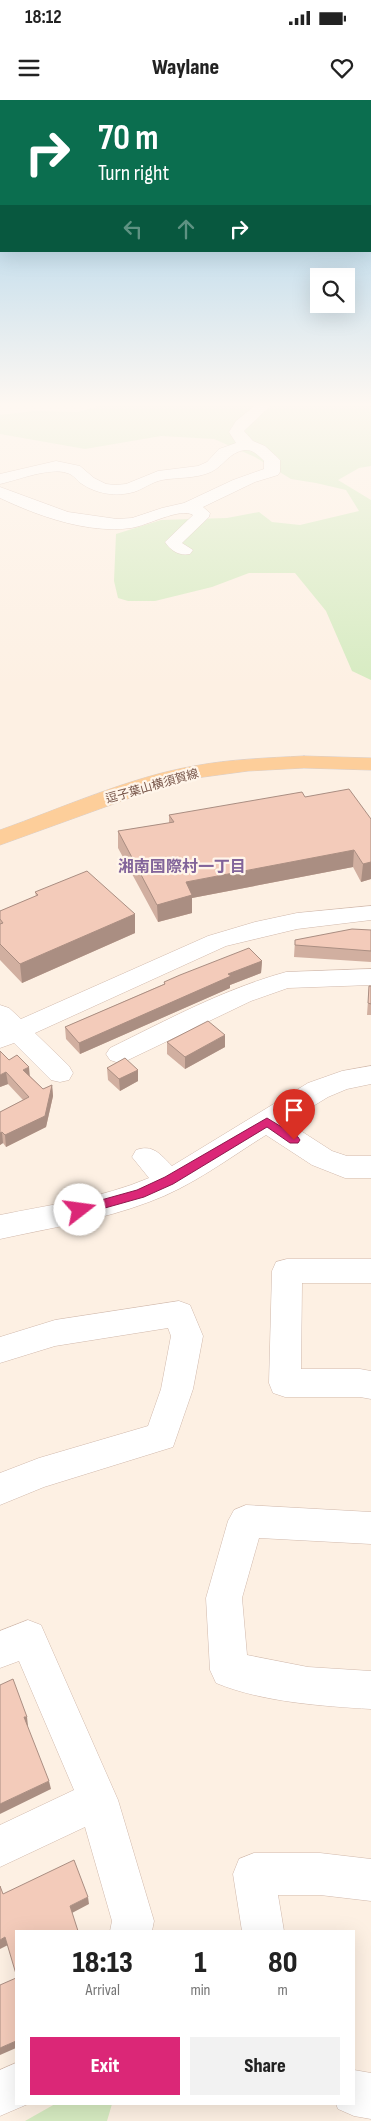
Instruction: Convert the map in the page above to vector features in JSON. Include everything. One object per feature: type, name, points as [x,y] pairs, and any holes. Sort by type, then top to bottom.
[{"type":"main road","name":"逗子葉山横須賀線","points":[[0,838],[133,789],[194,772],[304,762],[371,764]]},
{"type":"street","points":[[10,497],[19,502],[88,523],[132,523],[165,512],[186,508],[208,497]]},
{"type":"street","points":[[184,550],[173,542],[202,516],[202,513],[198,510],[186,508]]},
{"type":"street","points":[[60,1073],[6,1028],[217,941],[297,921],[371,913]]},
{"type":"street","points":[[119,1054],[242,995],[286,980],[371,977]]},
{"type":"street","points":[[0,1227],[80,1210],[140,1194],[169,1180],[318,1090],[342,1080],[371,1075]]},
{"type":"street","points":[[267,1122],[322,1158],[345,1166],[371,1167]]},
{"type":"street","points":[[146,1158],[169,1180]]},
{"type":"street","points":[[371,1271],[287,1271],[285,1383],[371,1385]]},
{"type":"street","points":[[0,1350],[55,1333],[179,1314],[187,1336],[177,1389],[161,1437],[39,1473],[0,1489]]},
{"type":"street","points":[[371,1528],[246,1521],[224,1598],[229,1670],[308,1686],[371,1690]]},
{"type":"street","points":[[0,1650],[28,1638],[98,1800],[133,1921],[131,1930]]},
{"type":"street","points":[[0,1846],[98,1800]]},
{"type":"street","points":[[262,1930],[254,1874],[320,1874],[371,1880]]},
{"type":"street","points":[[0,2093],[15,2086]]},
{"type":"street","points":[[355,2093],[371,2096]]},
{"type":"green space","points":[[351,497],[367,497],[371,500],[371,680],[352,671],[326,611],[295,573],[249,573],[212,587],[155,601],[128,601],[118,598],[114,581],[116,534],[161,520],[227,518],[259,512],[272,522],[300,525],[359,511]]},
{"type":"green space","points":[[53,2105],[112,2105],[107,2121],[25,2121]]},
{"type":"building","points":[[349,789],[371,819],[371,862],[363,864],[354,850],[186,882],[192,895],[157,905],[118,831],[174,822],[169,815],[302,792],[305,797]]},
{"type":"building","points":[[87,871],[135,914],[20,964],[0,944],[0,924],[3,923],[0,919],[0,911],[38,895],[35,892]]},
{"type":"building","points":[[352,929],[371,930],[371,951],[295,945],[295,940]]},
{"type":"building","points":[[249,948],[262,961],[228,974],[231,976],[79,1043],[65,1027],[165,984],[164,982],[180,975]]},
{"type":"building","points":[[369,986],[371,986],[371,1004],[368,1003]]},
{"type":"building","points":[[208,1021],[225,1035],[185,1057],[167,1042]]},
{"type":"building","points":[[0,1051],[9,1060],[17,1055],[29,1067],[23,1070],[43,1089],[52,1085],[45,1116],[5,1135],[2,1132],[0,1133],[0,1112],[29,1097],[6,1072],[0,1075]]},
{"type":"building","points":[[125,1058],[138,1070],[119,1079],[107,1068]]},
{"type":"building","points":[[13,1679],[27,1717],[24,1717],[49,1781],[0,1804],[0,1685]]},
{"type":"building","points":[[74,1860],[88,1897],[70,1906],[78,1930],[15,1930],[15,1971],[5,1937],[0,1940],[0,1886],[3,1894]]},
{"type":"building","points":[[15,1978],[15,2041],[0,2048],[0,1985]]},
{"type":"district","name":"湘南国際村一丁目","points":[[182,866]]},
{"type":"route","points":[[80,1210],[140,1194],[169,1180],[267,1122],[294,1140]]}]
